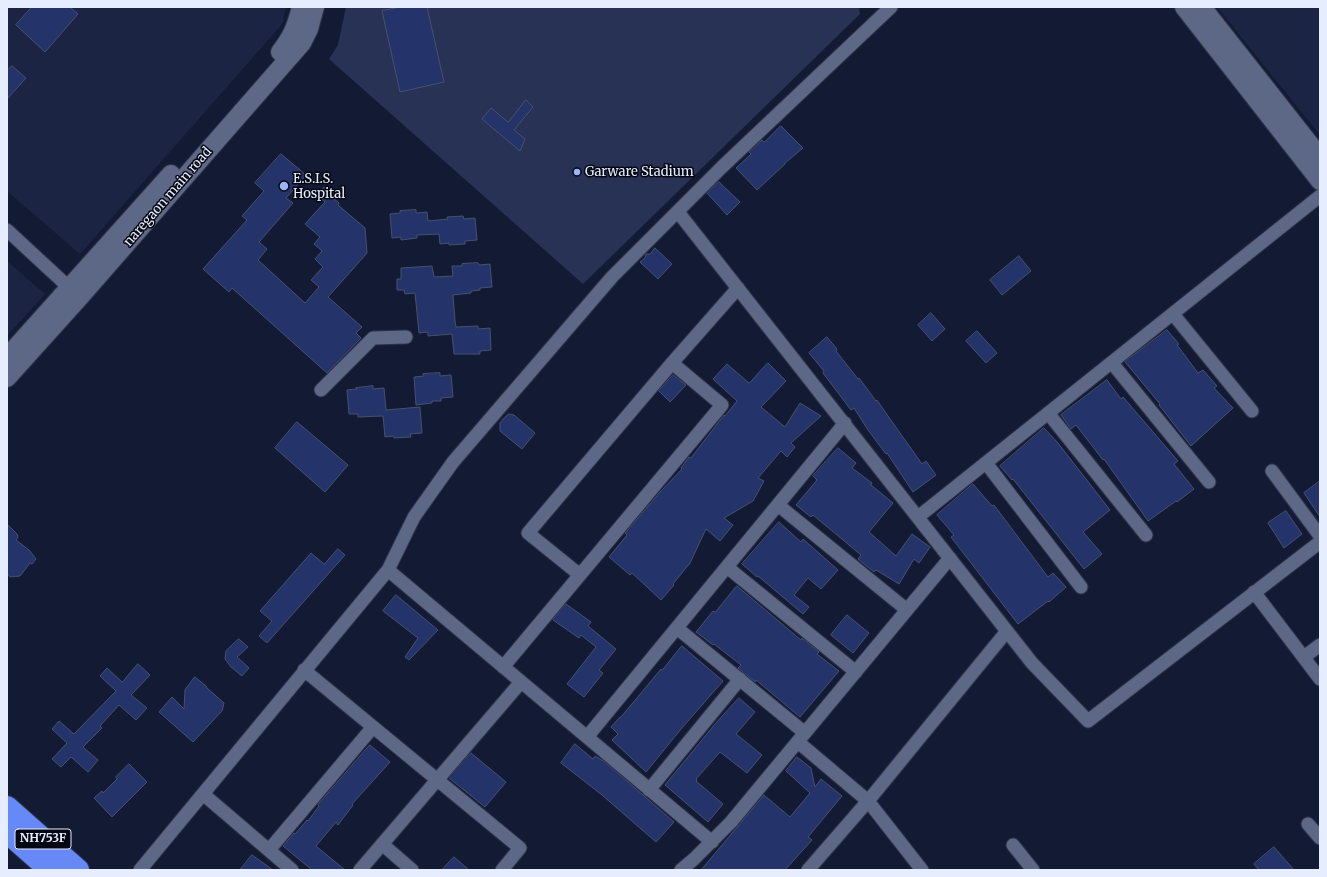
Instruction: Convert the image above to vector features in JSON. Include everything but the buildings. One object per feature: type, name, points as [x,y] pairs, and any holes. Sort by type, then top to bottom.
[{"type":"highway","name":"NH753F","points":[[7,807],[78,870]]},
{"type":"highway","name":"NH753F","points":[[7,832],[50,870]]},
{"type":"street","name":"naregaon main road","points":[[7,378],[75,293],[286,45],[292,37],[301,7]]},
{"type":"street","name":"naregaon main road","points":[[7,357],[75,293],[302,43],[309,29],[316,7]]},
{"type":"street","points":[[140,870],[388,570],[414,516],[453,462],[612,277],[722,167],[891,7]]},
{"type":"street","points":[[1184,7],[1320,157]]},
{"type":"street","points":[[1202,7],[1320,181]]},
{"type":"street","points":[[918,517],[1320,196]]},
{"type":"street","points":[[678,212],[1032,663],[1088,721],[1320,542]]},
{"type":"street","points":[[7,230],[75,293]]},
{"type":"street","points":[[580,575],[528,533],[672,363],[738,288]]},
{"type":"street","points":[[1173,314],[1252,411]]},
{"type":"street","points":[[321,390],[373,338],[406,337]]},
{"type":"street","points":[[503,667],[722,405],[672,363]]},
{"type":"street","points":[[1112,363],[1209,482]]},
{"type":"street","points":[[1048,413],[1146,535]]},
{"type":"street","points":[[587,737],[845,424]]},
{"type":"street","points":[[986,463],[1081,587]]},
{"type":"street","points":[[1272,472],[1320,536]]},
{"type":"street","points":[[778,505],[907,610]]},
{"type":"street","points":[[681,870],[732,822],[950,558]]},
{"type":"street","points":[[727,567],[856,672]]},
{"type":"street","points":[[388,570],[712,842]]},
{"type":"street","points":[[1254,592],[1320,679]]},
{"type":"street","points":[[677,628],[740,679],[868,800],[922,870]]},
{"type":"street","points":[[808,870],[868,800],[1007,631]]},
{"type":"street","points":[[1304,657],[1320,645]]},
{"type":"street","points":[[304,670],[520,848],[502,870]]},
{"type":"street","points":[[649,790],[740,679]]},
{"type":"street","points":[[360,870],[522,682]]},
{"type":"street","points":[[269,850],[373,727]]},
{"type":"street","points":[[203,794],[292,870]]},
{"type":"street","points":[[1308,824],[1320,838]]},
{"type":"street","points":[[382,844],[412,870]]},
{"type":"street","points":[[1013,845],[1033,870]]},
{"type":"shaded area","points":[[7,7],[286,7],[283,23],[80,254],[7,191]]},
{"type":"shaded area","name":"Garware Stadium","points":[[346,7],[859,7],[860,14],[583,284],[329,59],[338,45]]},
{"type":"shaded area","points":[[1217,7],[1320,7],[1320,135]]},
{"type":"shaded area","points":[[7,261],[45,294],[7,336]]},
{"type":"place","name":"Garware Stadium","points":[[577,172]]},
{"type":"place","name":"E.S.I.S. Hospital","points":[[284,186]]}]
